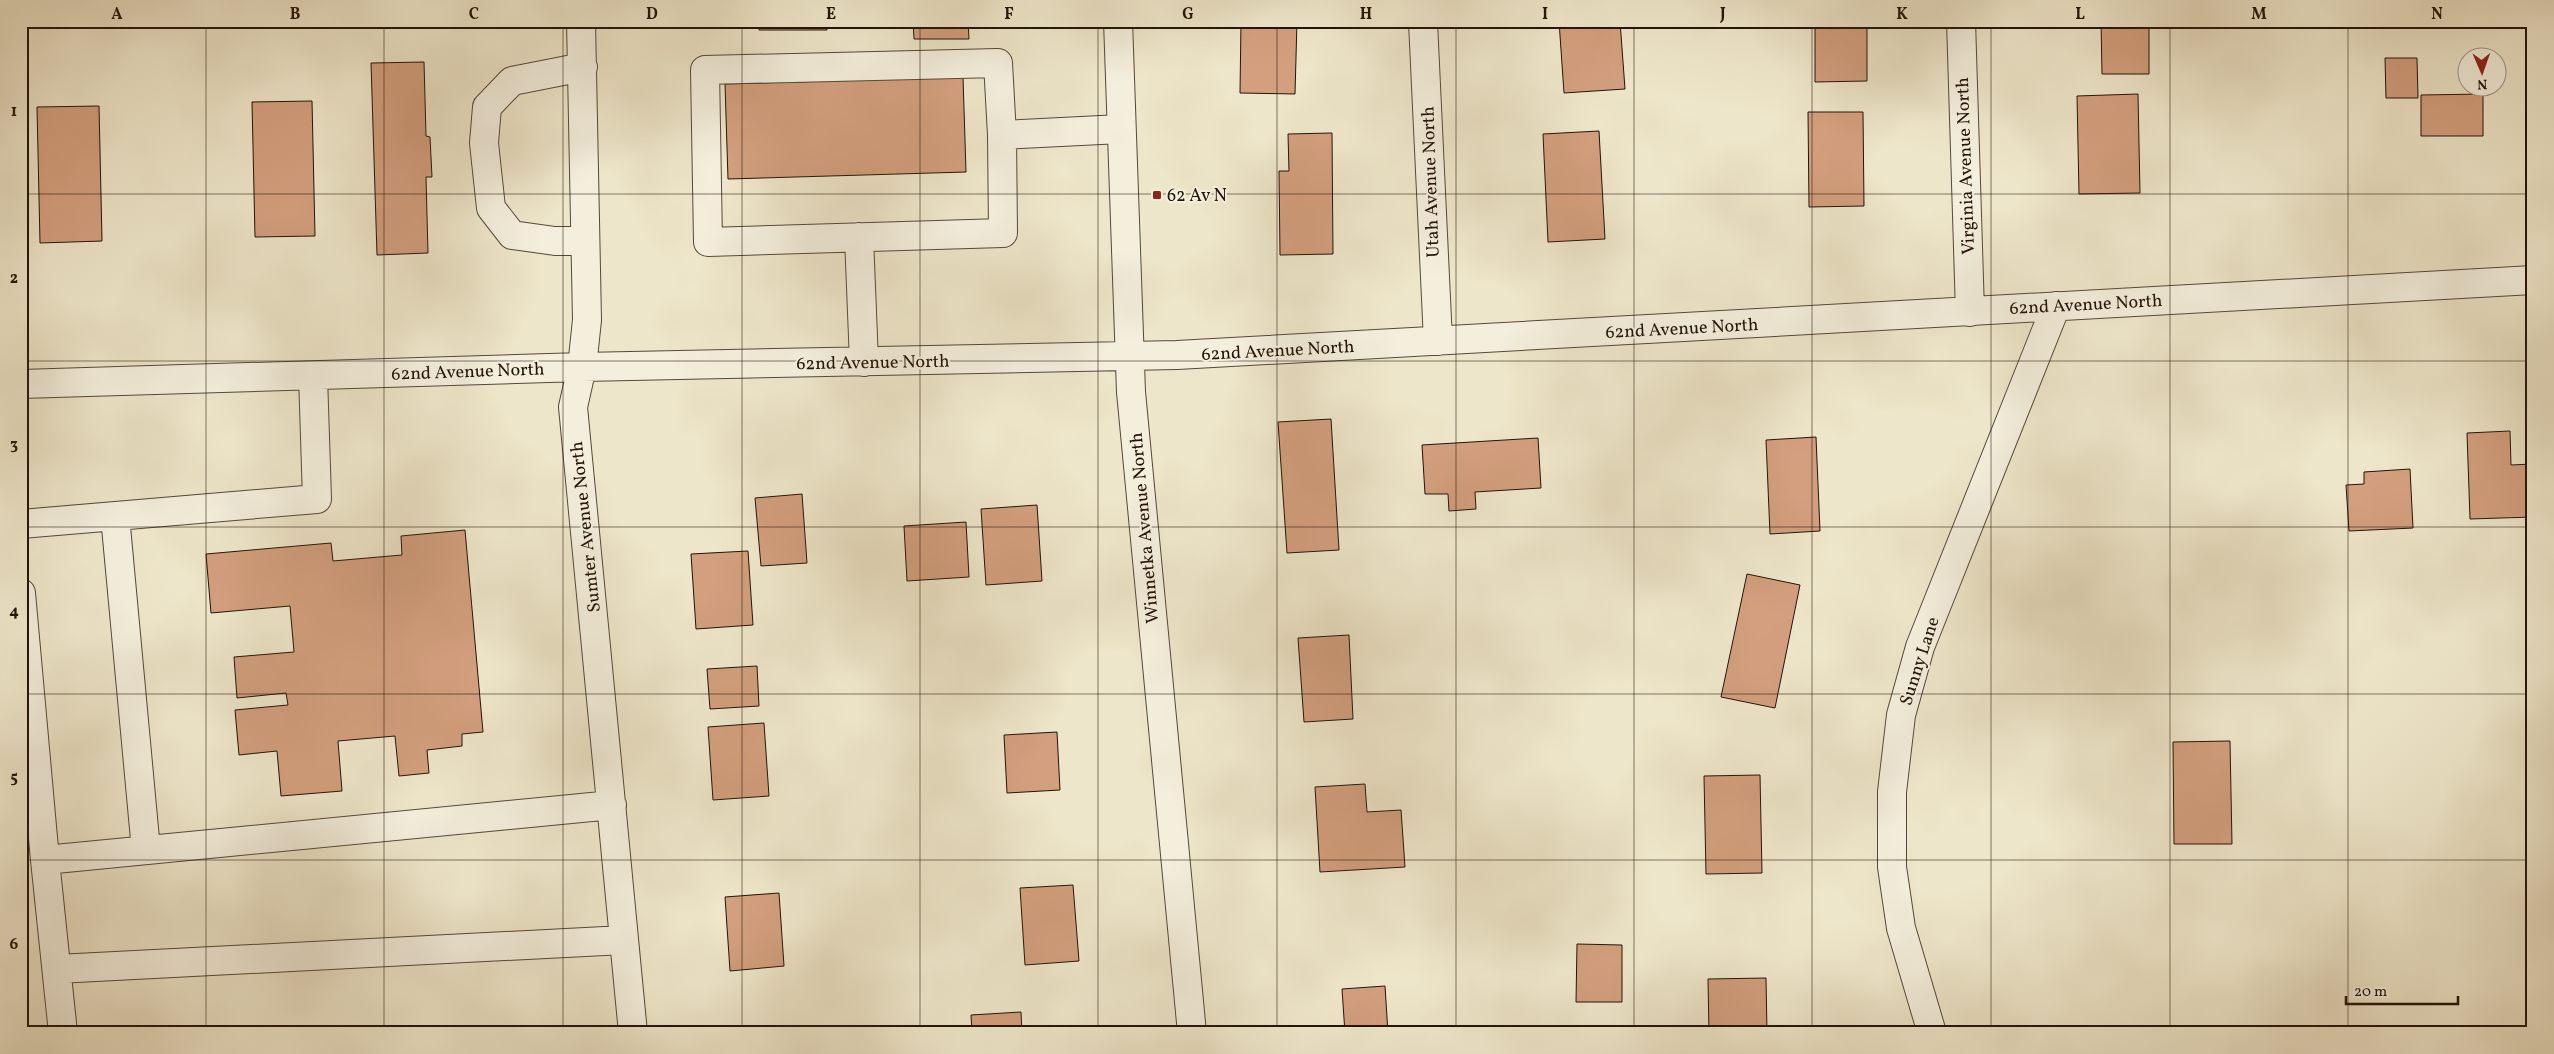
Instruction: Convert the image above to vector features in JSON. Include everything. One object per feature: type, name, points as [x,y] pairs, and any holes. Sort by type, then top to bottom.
[{"type":"street","name":"Sumter Avenue North","points":[[581,21],[587,320],[582,367],[573,407],[632,1033]]},
{"type":"street","name":"Winnetka Avenue North","points":[[1118,21],[1129,357],[1192,1033]]},
{"type":"street","name":"Virginia Avenue North","points":[[1960,21],[1970,312]]},
{"type":"street","name":"Utah Avenue North","points":[[1423,22],[1438,342]]},
{"type":"street","points":[[998,63],[1002,135],[1004,232],[708,242],[704,70],[998,63]]},
{"type":"street","points":[[583,67],[512,81],[487,107],[484,143],[491,208],[512,235],[554,241],[585,242]]},
{"type":"street","points":[[1002,135],[1121,129]]},
{"type":"street","points":[[859,237],[864,362]]},
{"type":"street","name":"62nd Avenue North","points":[[21,384],[582,367],[1129,357],[1438,342],[2533,280]]},
{"type":"street","name":"Sunny Lane","points":[[1932,1033],[1901,928],[1892,867],[1892,792],[1902,715],[1920,647],[2056,306]]},
{"type":"street","points":[[21,524],[317,498],[313,376]]},
{"type":"street","points":[[115,516],[146,850]]},
{"type":"street","points":[[21,594],[63,1033]]},
{"type":"street","points":[[45,860],[612,805]]},
{"type":"street","points":[[57,969],[624,940]]},
{"type":"building","points":[[759,21],[827,21],[827,30],[759,30]]},
{"type":"building","points":[[913,21],[968,21],[969,39],[914,39]]},
{"type":"building","points":[[1241,21],[1297,21],[1295,94],[1240,93]]},
{"type":"building","points":[[1559,21],[1620,21],[1625,89],[1564,93]]},
{"type":"building","points":[[1815,21],[1867,21],[1867,81],[1815,82]]},
{"type":"building","points":[[2101,21],[2149,21],[2149,74],[2102,74]]},
{"type":"building","points":[[2385,58],[2417,58],[2418,98],[2386,98]]},
{"type":"building","points":[[424,62],[426,136],[430,137],[432,177],[426,177],[428,253],[377,255],[371,63]]},
{"type":"building","points":[[963,77],[966,172],[728,179],[725,84]]},
{"type":"building","points":[[2138,94],[2140,193],[2079,194],[2077,96]]},
{"type":"building","points":[[2456,94],[2456,98],[2483,98],[2483,136],[2421,136],[2421,95]]},
{"type":"building","points":[[312,101],[315,236],[255,237],[252,102]]},
{"type":"building","points":[[99,106],[102,241],[40,243],[37,107]]},
{"type":"building","points":[[1808,112],[1863,112],[1864,206],[1809,207]]},
{"type":"building","points":[[1599,131],[1605,239],[1548,242],[1543,134]]},
{"type":"building","points":[[1332,133],[1333,254],[1280,255],[1279,171],[1289,171],[1288,134]]},
{"type":"building","points":[[1331,419],[1339,550],[1287,553],[1278,422]]},
{"type":"building","points":[[2510,431],[2511,465],[2533,464],[2533,517],[2470,519],[2467,433]]},
{"type":"building","points":[[1816,437],[1820,531],[1770,534],[1766,440]]},
{"type":"building","points":[[1538,438],[1541,488],[1475,492],[1476,509],[1449,511],[1448,494],[1425,494],[1422,445]]},
{"type":"building","points":[[2410,469],[2413,528],[2349,531],[2346,485],[2364,484],[2364,472]]},
{"type":"building","points":[[802,494],[807,563],[761,566],[755,498]]},
{"type":"building","points":[[1037,505],[1042,581],[986,585],[981,509]]},
{"type":"building","points":[[966,522],[969,577],[907,581],[904,526]]},
{"type":"building","points":[[465,530],[483,732],[462,734],[462,746],[427,750],[429,773],[399,776],[395,736],[338,741],[342,791],[281,796],[277,751],[239,755],[235,710],[288,705],[286,693],[237,698],[234,657],[294,652],[290,606],[211,613],[206,554],[331,543],[333,561],[402,555],[401,536]]},
{"type":"building","points":[[748,551],[753,625],[696,629],[691,554]]},
{"type":"building","points":[[1747,574],[1800,585],[1775,708],[1721,697]]},
{"type":"building","points":[[1349,635],[1353,719],[1304,722],[1298,638]]},
{"type":"building","points":[[757,666],[759,706],[710,709],[707,669]]},
{"type":"building","points":[[764,723],[769,796],[713,800],[708,727]]},
{"type":"building","points":[[1057,732],[1060,790],[1007,793],[1004,735]]},
{"type":"building","points":[[2230,741],[2232,844],[2174,844],[2173,742]]},
{"type":"building","points":[[1760,775],[1762,873],[1706,874],[1704,776]]},
{"type":"building","points":[[1365,784],[1367,812],[1401,810],[1405,867],[1320,872],[1315,787]]},
{"type":"building","points":[[1073,885],[1079,961],[1025,965],[1020,888]]},
{"type":"building","points":[[779,893],[784,966],[730,971],[725,897]]},
{"type":"building","points":[[1577,944],[1622,945],[1622,1002],[1576,1002]]},
{"type":"building","points":[[1766,978],[1767,1033],[1709,1033],[1708,979]]},
{"type":"building","points":[[1385,986],[1388,1033],[1345,1033],[1342,989]]},
{"type":"building","points":[[1021,1012],[1022,1033],[972,1033],[971,1015]]},
{"type":"place","name":"62 Av N","points":[[1157,195]]}]
